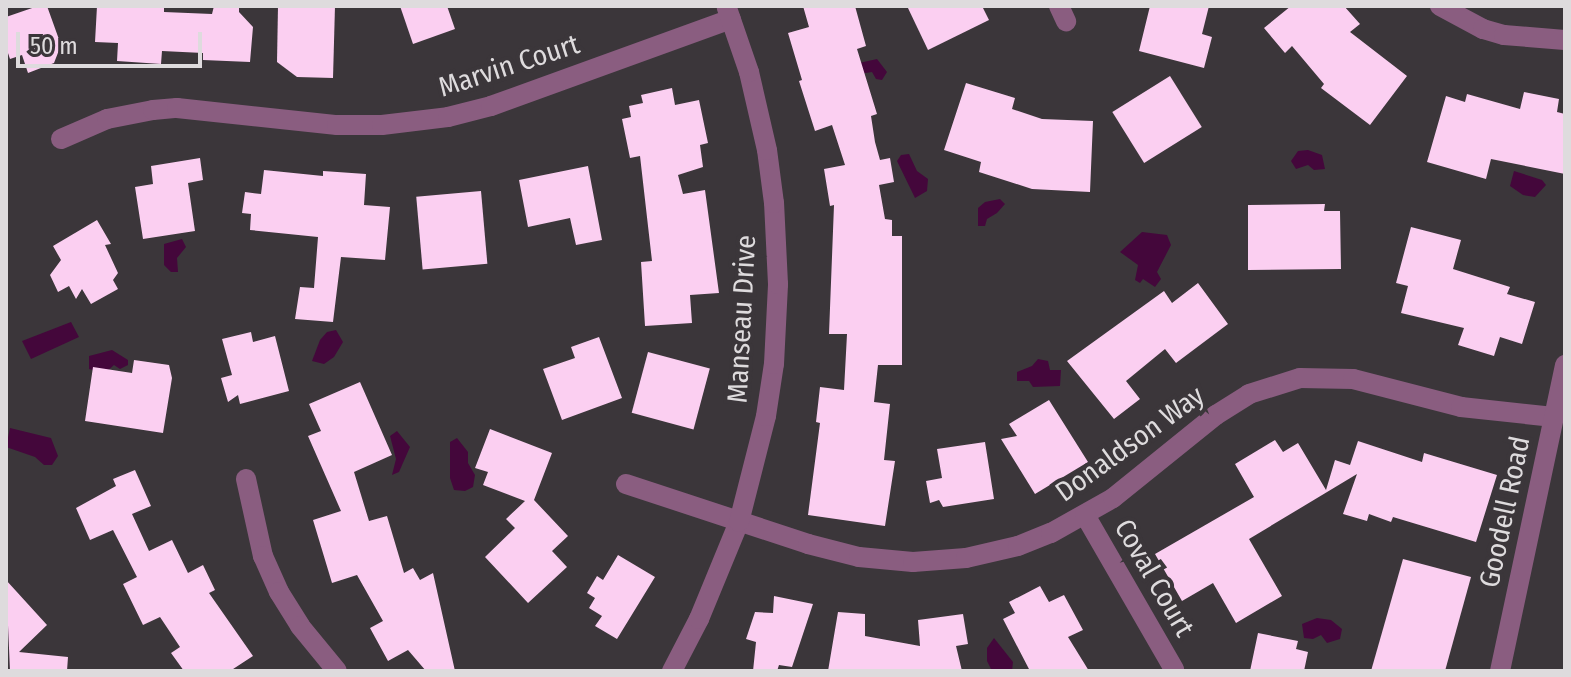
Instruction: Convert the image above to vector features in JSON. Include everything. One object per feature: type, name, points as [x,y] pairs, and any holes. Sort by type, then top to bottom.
[{"type":"street","points":[[1440,6],[1483,29],[1504,35],[1565,40]]},
{"type":"street","name":"Marvin Court","points":[[61,139],[107,119],[177,108],[337,125],[382,125],[448,117],[491,106],[729,12]]},
{"type":"street","name":"Manseau Drive","points":[[673,671],[699,619],[739,522],[766,416],[778,284],[774,203],[767,150],[749,72],[729,12]]},
{"type":"street","name":"Goodell Road","points":[[1500,671],[1565,365]]},
{"type":"street","name":"Donaldson Way","points":[[626,484],[739,522],[859,557],[913,562],[966,558],[1018,546],[1085,515],[1249,394],[1300,378],[1353,379],[1461,407],[1553,417]]},
{"type":"street","points":[[246,479],[263,556],[279,592],[300,626],[337,671]]},
{"type":"street","name":"Coval Court","points":[[1085,515],[1174,669]]},
{"type":"shaded area","points":[[877,59],[887,72],[882,80],[876,79],[872,72],[853,75],[850,65]]},
{"type":"shaded area","points":[[1308,150],[1322,155],[1325,169],[1314,170],[1308,165],[1296,169],[1291,161],[1298,151]]},
{"type":"shaded area","points":[[909,154],[917,171],[928,179],[927,191],[915,198],[897,161],[901,155]]},
{"type":"shaded area","points":[[1514,171],[1542,180],[1546,185],[1535,197],[1523,195],[1510,186]]},
{"type":"shaded area","points":[[1000,199],[1005,204],[987,219],[985,226],[978,226],[978,208],[985,202]]},
{"type":"shaded area","points":[[1142,232],[1167,235],[1171,245],[1157,272],[1161,279],[1155,287],[1143,279],[1140,283],[1135,280],[1138,265],[1120,252]]},
{"type":"shaded area","points":[[182,239],[186,247],[177,258],[178,272],[171,272],[164,265],[164,244]]},
{"type":"shaded area","points":[[71,322],[79,337],[31,359],[22,341]]},
{"type":"shaded area","points":[[336,330],[343,342],[334,357],[324,364],[312,361],[320,340],[327,332]]},
{"type":"shaded area","points":[[112,350],[128,360],[128,365],[120,369],[114,365],[105,373],[89,369],[89,356]]},
{"type":"shaded area","points":[[1038,359],[1048,361],[1050,370],[1061,370],[1060,386],[1033,387],[1029,381],[1017,381],[1017,372],[1032,366]]},
{"type":"shaded area","points":[[10,428],[51,438],[58,456],[52,465],[44,465],[35,457],[6,447]]},
{"type":"shaded area","points":[[397,431],[410,447],[399,472],[392,475],[396,459],[390,436]]},
{"type":"shaded area","points":[[457,438],[468,452],[468,463],[475,475],[473,487],[465,491],[454,490],[450,478],[450,442]]},
{"type":"shaded area","points":[[1317,618],[1331,620],[1342,629],[1340,639],[1327,643],[1321,635],[1313,639],[1304,638],[1302,624]]},
{"type":"shaded area","points":[[994,638],[1013,662],[1012,671],[992,671],[987,661],[987,648]]},
{"type":"building","points":[[47,6],[61,45],[54,63],[28,73],[22,55],[10,59],[6,47],[6,17]]},
{"type":"building","points":[[97,6],[164,6],[164,12],[212,14],[214,6],[239,6],[239,12],[253,27],[250,62],[203,60],[203,53],[162,51],[161,64],[117,61],[118,43],[95,42]]},
{"type":"building","points":[[278,6],[335,6],[333,78],[297,77],[277,62]]},
{"type":"building","points":[[400,6],[447,6],[455,29],[413,44]]},
{"type":"building","points":[[803,6],[855,6],[866,46],[857,49],[877,114],[871,116],[875,142],[880,160],[890,158],[894,182],[879,185],[885,219],[892,220],[892,236],[902,236],[902,365],[878,365],[874,402],[890,404],[884,460],[895,461],[885,526],[808,515],[820,423],[816,422],[820,387],[844,390],[847,334],[829,334],[834,205],[830,206],[824,169],[845,165],[832,125],[815,131],[799,81],[802,80],[788,33],[809,27]]},
{"type":"building","points":[[907,6],[982,6],[989,20],[928,50]]},
{"type":"building","points":[[1150,6],[1209,6],[1202,34],[1212,37],[1204,68],[1139,51]]},
{"type":"building","points":[[1291,6],[1344,6],[1360,24],[1350,32],[1407,76],[1370,125],[1321,88],[1324,84],[1292,46],[1285,53],[1264,28]]},
{"type":"building","points":[[1170,76],[1202,127],[1144,163],[1112,112]]},
{"type":"building","points":[[966,83],[1015,98],[1012,109],[1042,119],[1093,121],[1090,192],[1032,189],[979,172],[981,162],[944,150]]},
{"type":"building","points":[[672,88],[675,105],[699,100],[708,143],[700,145],[703,167],[678,175],[683,194],[705,190],[719,293],[690,295],[692,323],[645,326],[641,262],[652,261],[640,156],[630,158],[622,119],[631,117],[629,106],[643,103],[641,95]]},
{"type":"building","points":[[1524,92],[1559,99],[1557,112],[1565,114],[1565,174],[1491,159],[1486,179],[1427,162],[1446,96],[1465,102],[1467,94],[1520,109]]},
{"type":"building","points":[[200,158],[203,180],[188,183],[195,231],[143,239],[135,187],[153,184],[151,166]]},
{"type":"building","points":[[588,166],[602,240],[576,245],[570,218],[528,227],[519,180]]},
{"type":"building","points":[[264,170],[323,176],[323,171],[366,174],[364,205],[390,207],[385,260],[341,257],[333,322],[295,319],[300,287],[314,288],[318,237],[250,230],[251,214],[242,213],[245,192],[261,194]]},
{"type":"building","points":[[481,191],[487,264],[423,269],[416,197]]},
{"type":"building","points":[[1325,204],[1324,211],[1340,211],[1341,269],[1248,270],[1248,205]]},
{"type":"building","points":[[97,220],[111,244],[105,245],[118,273],[113,280],[118,289],[91,304],[82,289],[76,299],[69,286],[58,292],[50,275],[61,260],[53,246]]},
{"type":"building","points":[[1411,227],[1461,240],[1453,269],[1510,287],[1507,294],[1535,302],[1522,344],[1500,337],[1494,356],[1458,345],[1464,328],[1401,313],[1408,286],[1396,283]]},
{"type":"building","points":[[1198,283],[1228,324],[1176,363],[1165,349],[1126,381],[1140,399],[1114,419],[1067,361],[1164,291],[1172,303]]},
{"type":"building","points":[[251,332],[253,342],[275,336],[289,391],[240,404],[238,395],[228,402],[221,378],[232,375],[222,339]]},
{"type":"building","points":[[599,337],[622,398],[562,420],[543,369],[575,358],[571,347]]},
{"type":"building","points":[[648,352],[710,369],[694,429],[632,413]]},
{"type":"building","points":[[134,360],[169,365],[172,378],[163,433],[85,421],[93,367],[132,373]]},
{"type":"building","points":[[360,382],[392,455],[354,472],[369,521],[387,516],[404,573],[413,568],[420,580],[433,573],[455,671],[426,671],[408,650],[388,661],[370,628],[383,621],[357,575],[332,583],[313,520],[341,511],[308,436],[321,431],[309,404]]},
{"type":"building","points":[[1049,400],[1088,462],[1035,494],[1001,439],[1017,436],[1009,424]]},
{"type":"building","points":[[490,429],[552,453],[534,500],[568,536],[552,551],[567,567],[528,603],[485,557],[515,528],[506,519],[525,501],[483,485],[488,472],[475,468]]},
{"type":"building","points":[[1275,440],[1283,452],[1298,443],[1326,490],[1335,460],[1350,465],[1358,441],[1422,462],[1424,453],[1497,475],[1476,542],[1393,517],[1391,522],[1369,514],[1367,521],[1343,514],[1357,474],[1249,539],[1282,596],[1236,623],[1213,583],[1182,601],[1155,554],[1254,497],[1235,464]]},
{"type":"building","points":[[985,442],[994,499],[943,507],[939,500],[930,503],[926,481],[942,478],[937,449]]},
{"type":"building","points":[[135,470],[151,506],[132,514],[149,551],[172,540],[188,573],[203,565],[215,590],[209,593],[253,656],[230,671],[184,671],[171,653],[180,647],[160,617],[143,625],[123,584],[137,577],[113,530],[90,540],[76,508],[116,486],[113,479]]},
{"type":"building","points":[[618,555],[655,577],[617,639],[595,626],[602,616],[589,608],[595,598],[587,593],[597,576],[603,580]]},
{"type":"building","points":[[1403,559],[1471,577],[1445,671],[1371,671]]},
{"type":"building","points":[[6,580],[47,625],[19,652],[68,657],[67,671],[10,671]]},
{"type":"building","points":[[1040,586],[1049,602],[1064,595],[1083,630],[1068,637],[1089,671],[1030,671],[1003,619],[1015,613],[1009,602]]},
{"type":"building","points":[[774,596],[813,604],[792,667],[779,665],[777,671],[753,671],[756,642],[746,639],[755,612],[773,613]]},
{"type":"building","points":[[838,612],[865,614],[865,636],[920,646],[918,620],[963,614],[968,644],[956,646],[962,671],[828,671]]},
{"type":"building","points":[[1258,633],[1298,641],[1296,649],[1308,652],[1304,671],[1250,671]]}]
